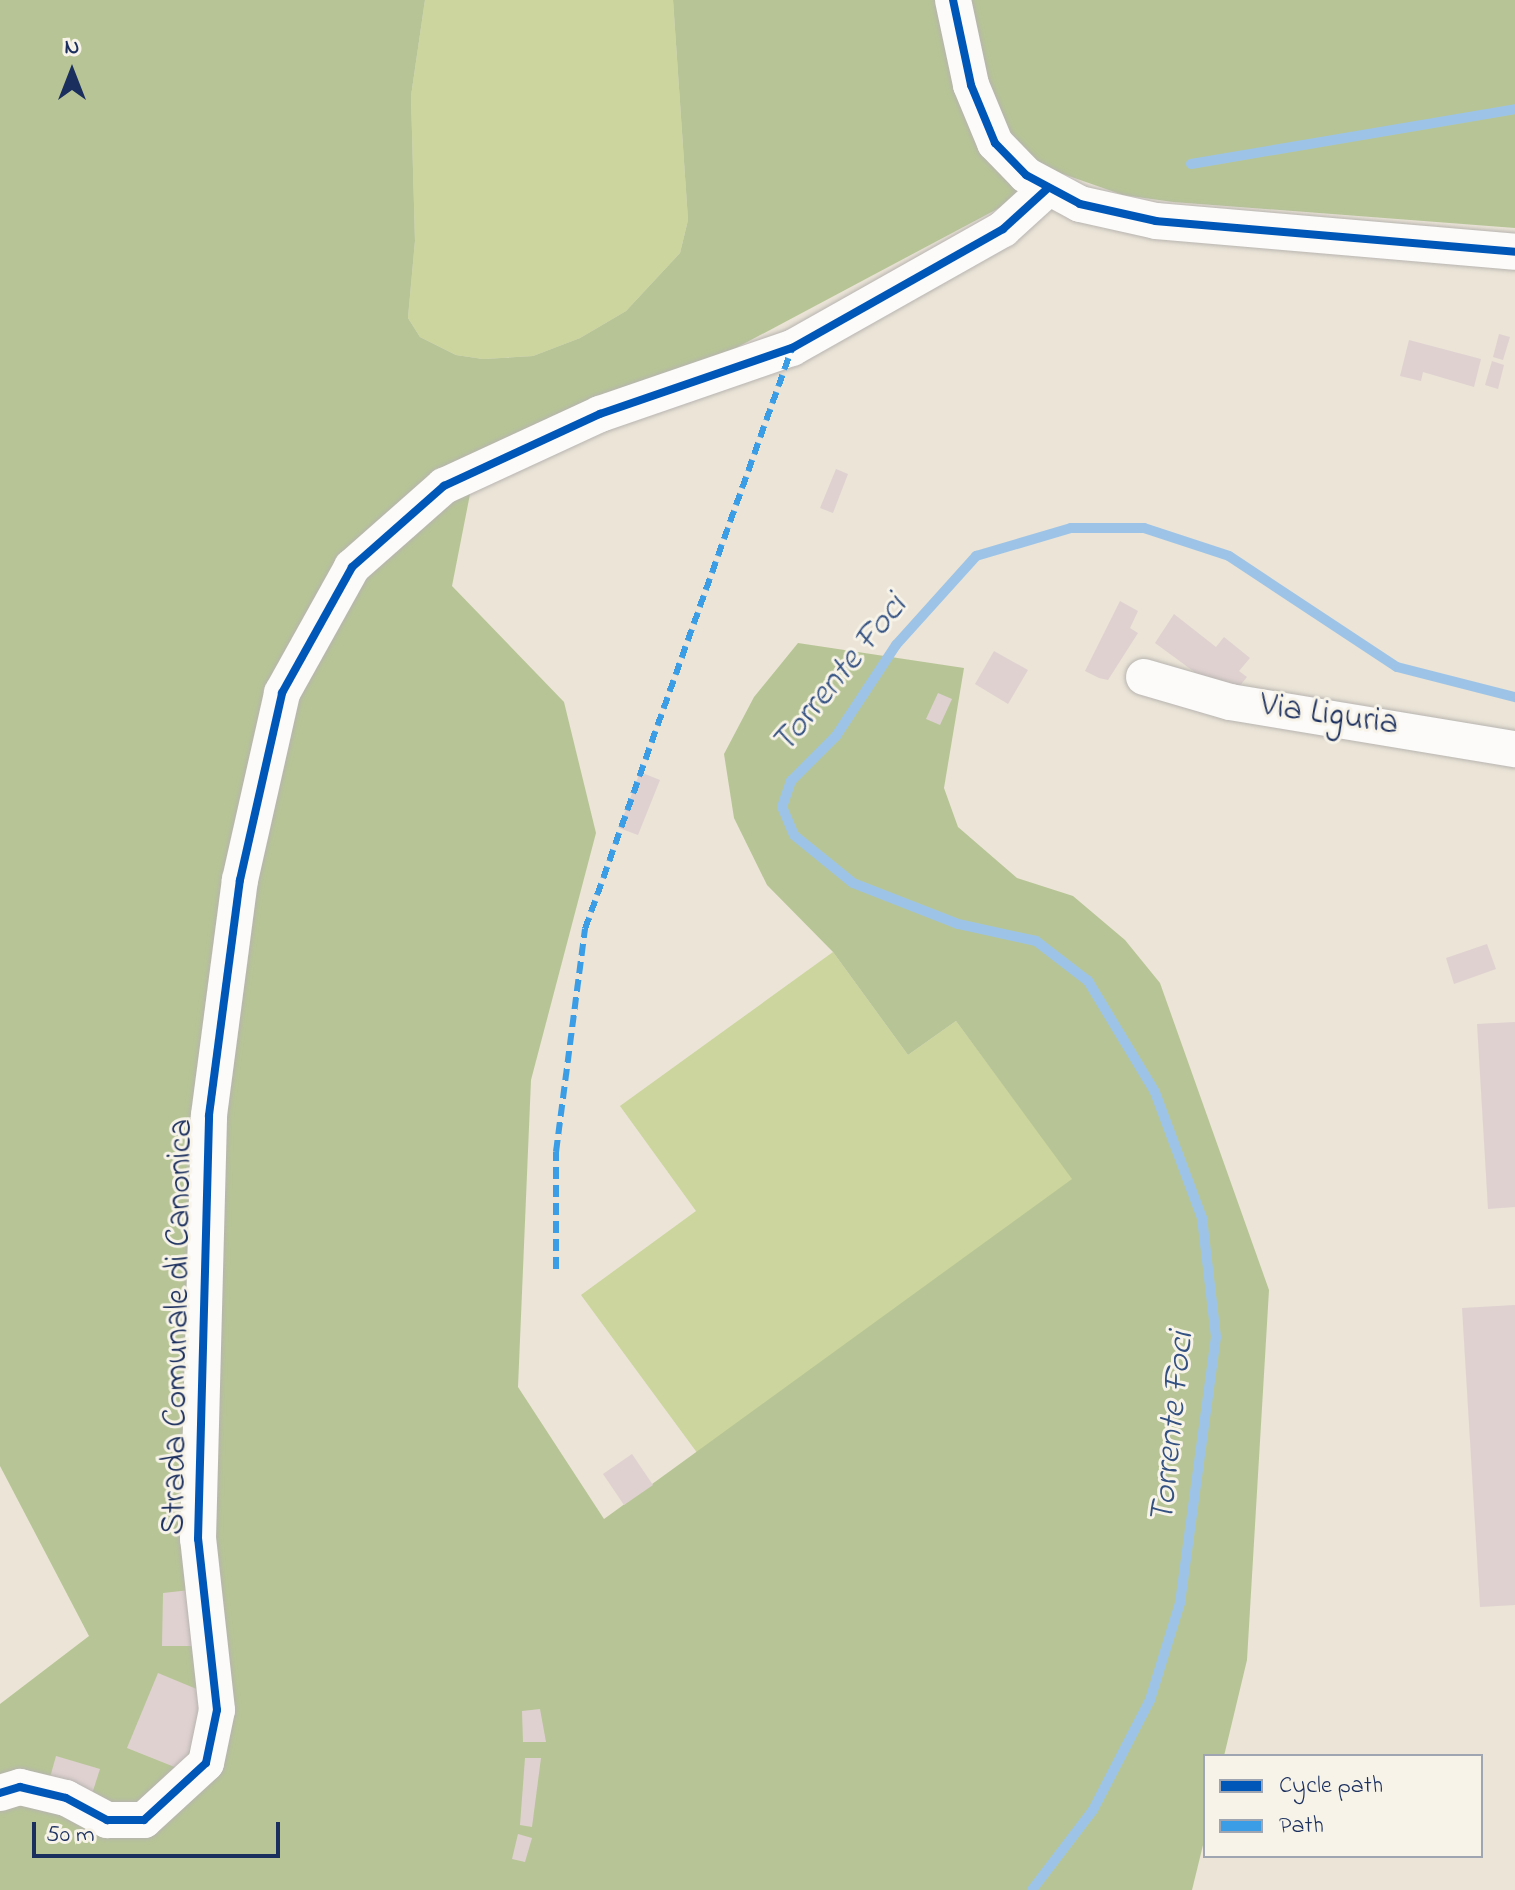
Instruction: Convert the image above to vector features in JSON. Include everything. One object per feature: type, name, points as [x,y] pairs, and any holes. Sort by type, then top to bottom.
[{"type":"street","points":[[953,0],[988,132],[1009,161],[1048,188],[1135,218],[1515,252]]},
{"type":"street","name":"Strada Comunale di Canonica","points":[[0,1793],[20,1787],[66,1798],[107,1820],[144,1820],[206,1763],[217,1710],[198,1539],[209,1115],[240,880],[282,693],[352,567],[444,486],[600,414],[792,348],[1003,229],[1048,188]]},
{"type":"street","name":"Via Liguria","points":[[1144,677],[1230,702],[1515,749]]},
{"type":"green space","points":[[0,0],[425,0],[411,96],[415,241],[408,318],[420,337],[456,355],[483,359],[533,356],[580,338],[626,311],[680,253],[688,220],[673,0],[1515,0],[1515,228],[1173,202],[1123,195],[1063,174],[471,489],[452,586],[564,702],[596,833],[531,1080],[518,1387],[604,1519],[1072,1179],[956,1021],[908,1055],[833,952],[767,885],[734,818],[724,754],[754,697],[798,643],[964,668],[944,788],[958,827],[1017,878],[1073,896],[1125,940],[1160,983],[1269,1290],[1247,1660],[1224,1754],[1203,1754],[1203,1845],[1192,1890],[0,1890],[0,1704],[89,1636],[0,1466]]},
{"type":"green space","points":[[425,0],[673,0],[688,220],[680,253],[626,311],[580,338],[533,356],[483,359],[456,355],[420,337],[408,318],[415,241],[411,96]]},
{"type":"green space","points":[[833,952],[908,1055],[956,1021],[1073,1179],[698,1454],[581,1295],[696,1211],[620,1106]]},
{"type":"building","points":[[1499,334],[1510,337],[1503,360],[1493,357]]},
{"type":"building","points":[[1409,340],[1481,359],[1474,387],[1423,372],[1421,381],[1400,376]]},
{"type":"building","points":[[1492,361],[1504,365],[1498,389],[1485,385]]},
{"type":"building","points":[[836,469],[848,474],[833,513],[820,508]]},
{"type":"building","points":[[1120,601],[1138,611],[1130,628],[1138,633],[1108,680],[1085,671]]},
{"type":"building","points":[[1174,614],[1216,647],[1224,637],[1250,658],[1239,671],[1247,677],[1230,698],[1155,643]]},
{"type":"building","points":[[994,651],[1028,670],[1008,704],[975,684]]},
{"type":"building","points":[[938,693],[952,699],[940,725],[926,719]]},
{"type":"building","points":[[640,772],[660,780],[638,835],[619,828]]},
{"type":"building","points":[[1487,944],[1496,969],[1454,984],[1446,958]]},
{"type":"building","points":[[1515,1022],[1515,1207],[1488,1209],[1477,1024]]},
{"type":"building","points":[[1515,1305],[1515,1605],[1480,1607],[1462,1308]]},
{"type":"building","points":[[632,1454],[653,1485],[624,1505],[603,1474]]},
{"type":"building","points":[[199,1589],[202,1646],[162,1646],[163,1593]]},
{"type":"building","points":[[158,1673],[211,1695],[182,1770],[127,1748]]},
{"type":"building","points":[[540,1709],[546,1742],[523,1742],[522,1711]]},
{"type":"building","points":[[56,1756],[100,1769],[91,1797],[47,1788]]},
{"type":"building","points":[[525,1758],[541,1758],[532,1827],[520,1825]]},
{"type":"building","points":[[518,1834],[532,1838],[525,1862],[512,1859]]},
{"type":"waterway","points":[[1191,164],[1515,109]]},
{"type":"waterway","name":"Torrente Foci","points":[[1032,1890],[1093,1810],[1150,1700],[1180,1603],[1216,1337],[1202,1218],[1155,1092],[1088,981],[1036,941],[958,924],[853,883],[794,835],[782,807],[791,781],[836,736],[896,645],[976,556],[1071,528],[1144,528],[1229,556],[1397,667],[1515,697]]},
{"type":"marked path","points":[[556,1269],[556,1152],[585,929],[792,348]]},
{"type":"cycle path","points":[[953,0],[971,85],[995,143],[1026,175],[1080,204],[1156,221],[1515,252]]},
{"type":"cycle path","points":[[0,1793],[20,1787],[66,1798],[107,1820],[144,1820],[206,1763],[217,1710],[198,1539],[209,1115],[240,880],[282,693],[352,567],[444,486],[600,414],[792,348],[1003,229],[1048,188]]}]
